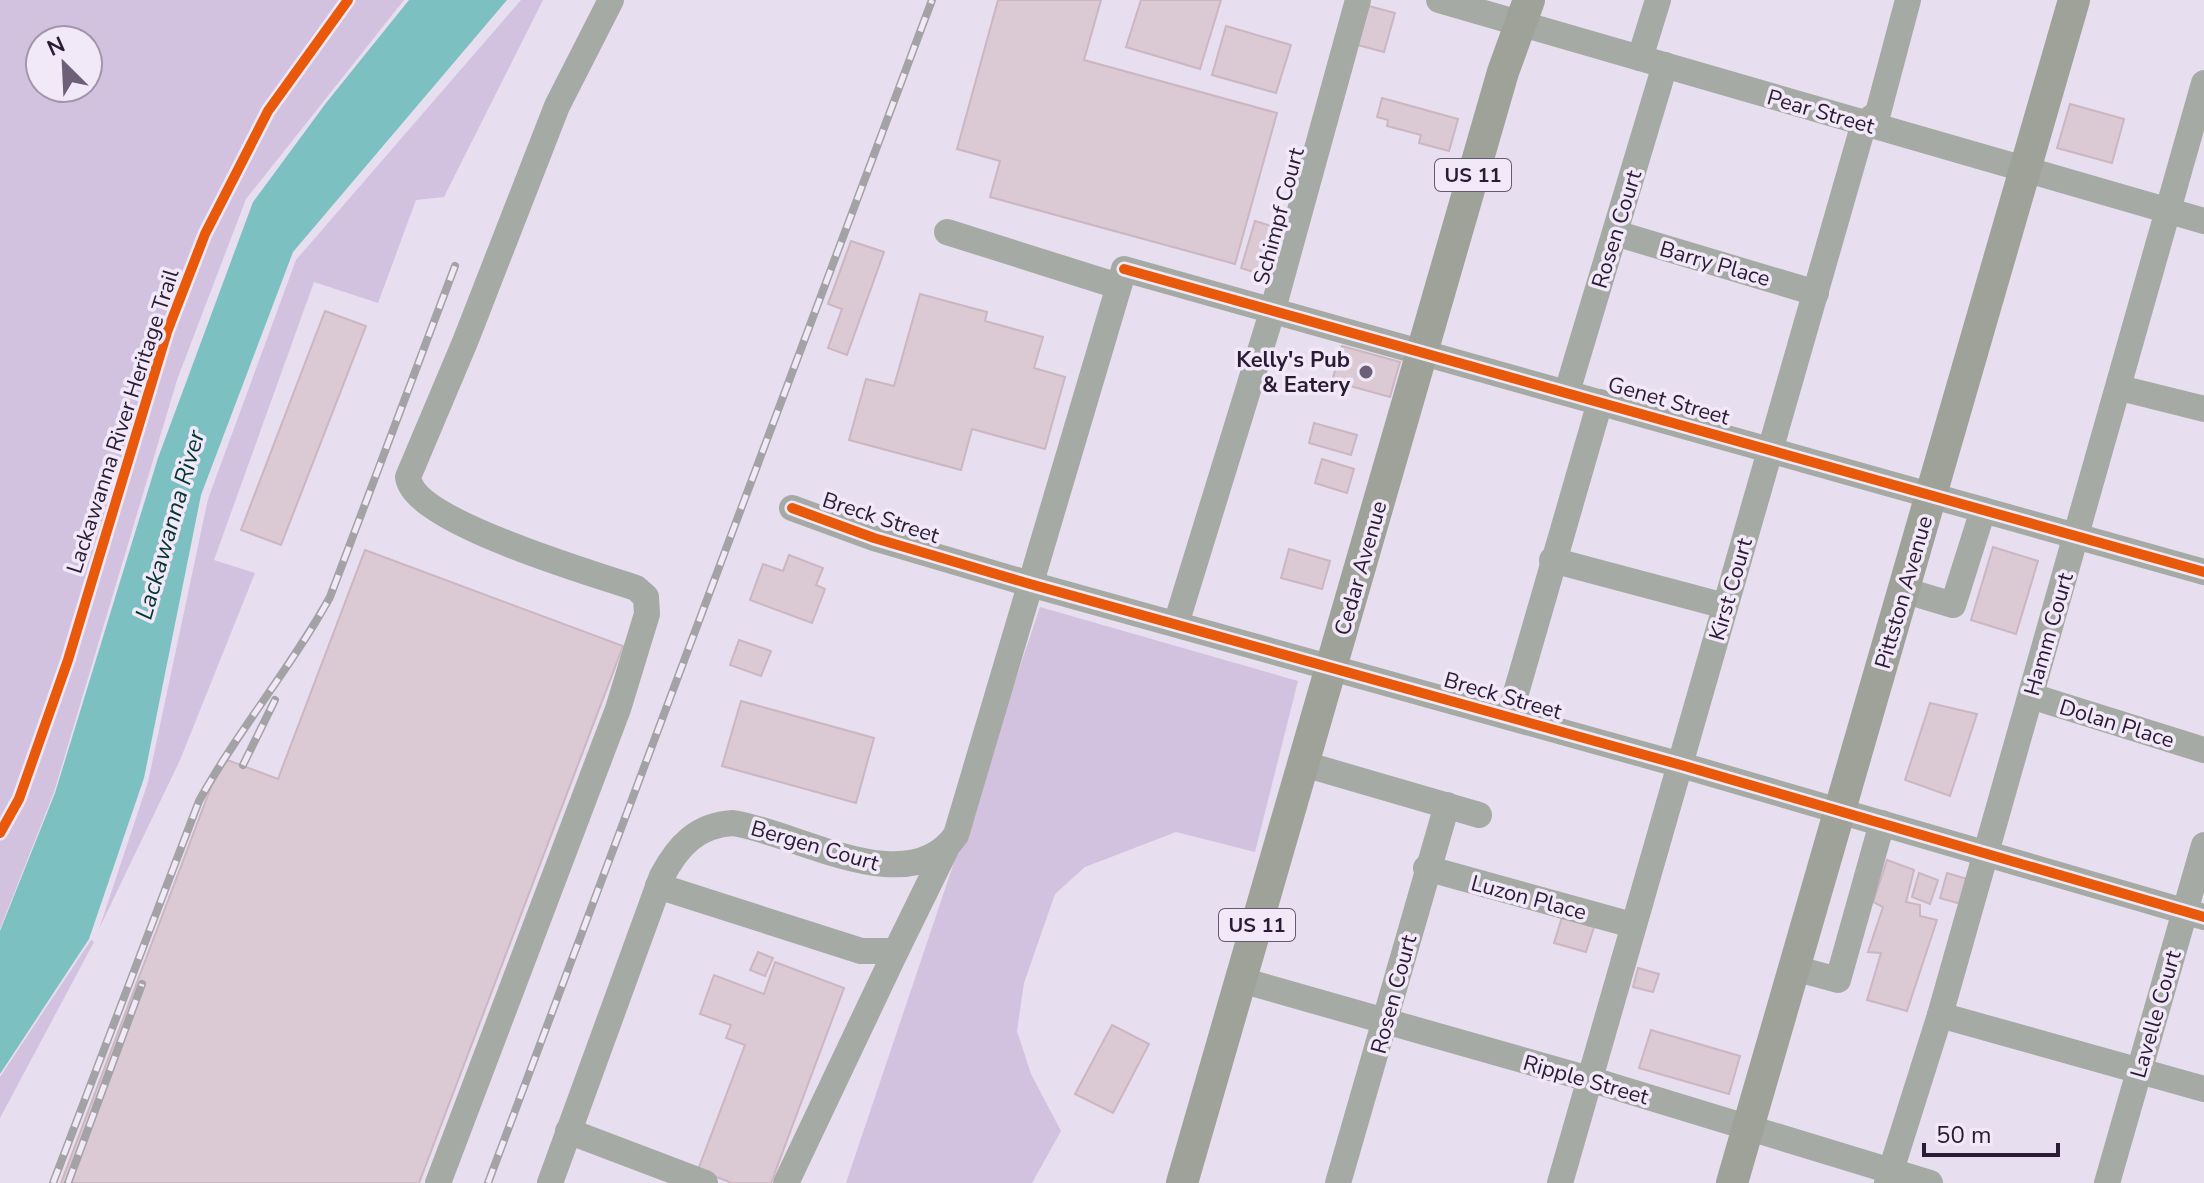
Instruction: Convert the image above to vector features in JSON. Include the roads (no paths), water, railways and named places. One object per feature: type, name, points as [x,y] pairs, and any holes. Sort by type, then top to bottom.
[{"type":"main road","name":"Pittston Avenue","points":[[1732,1183],[2074,0]]},
{"type":"main road","name":"Cedar Avenue","points":[[1182,1183],[1503,72],[1524,12]]},
{"type":"street","points":[[438,1183],[618,709],[647,614],[646,597],[636,588],[501,542],[427,506],[409,488],[408,477],[488,285],[557,106],[611,0]]},
{"type":"street","name":"Schimpf Court","points":[[1176,624],[1273,309],[1358,0]]},
{"type":"street","name":"Pear Street","points":[[1439,0],[1524,12],[1653,61],[1871,118],[2025,169],[2204,221]]},
{"type":"street","name":"Rosen Court","points":[[1567,392],[1615,233],[1653,61],[1658,0]]},
{"type":"street","name":"Kirst Court","points":[[1560,1183],[1816,293],[1908,0]]},
{"type":"street","points":[[1740,71],[1871,118]]},
{"type":"street","name":"Hamm Court","points":[[1889,1177],[1940,1015],[1983,852],[2120,388],[2204,83]]},
{"type":"street","name":"Genet Street","points":[[947,232],[1121,278],[1273,309],[2204,572]]},
{"type":"street","name":"Barry Place","points":[[1615,233],[1816,293]]},
{"type":"street","points":[[786,1183],[962,818],[1121,278]]},
{"type":"street","points":[[2120,388],[2204,409]]},
{"type":"street","points":[[1509,717],[1600,402]]},
{"type":"street","name":"Breck Street","points":[[792,508],[874,538],[1030,584],[1681,765],[2194,915]]},
{"type":"street","points":[[1903,590],[1953,605],[1983,510]]},
{"type":"street","points":[[1552,560],[1725,606]]},
{"type":"street","name":"Dolan Place","points":[[2031,696],[2204,750]]},
{"type":"street","points":[[1304,764],[1479,815]]},
{"type":"street","name":"Rosen Court","points":[[1338,1183],[1387,1022],[1426,868],[1447,805]]},
{"type":"street","points":[[1794,968],[1838,980],[1882,823]]},
{"type":"street","name":"Bergen Court","points":[[550,1183],[658,886],[680,847],[690,837],[719,824],[753,826],[895,867],[918,864],[946,849]]},
{"type":"street","name":"Lavelle Court","points":[[2107,1183],[2139,1070],[2194,915],[2204,845]]},
{"type":"street","name":"Luzon Place","points":[[1426,868],[1632,925]]},
{"type":"street","points":[[658,886],[861,951],[896,951]]},
{"type":"street","name":"Ripple Street","points":[[1241,980],[1589,1079],[1748,1128],[1889,1177],[1930,1183]]},
{"type":"street","points":[[1940,1015],[2204,1089]]},
{"type":"street","points":[[568,1131],[705,1183]]},
{"type":"water","name":"Lackawanna River","points":[[409,0],[507,0],[293,252],[201,495],[144,778],[89,939],[0,1074],[0,931],[55,793],[158,458],[253,202],[326,103]]},
{"type":"railway","points":[[488,1183],[932,0]]},
{"type":"railway","points":[[53,1183],[199,801],[330,597],[455,266]]},
{"type":"railway","points":[[243,765],[275,700]]},
{"type":"railway","points":[[68,1183],[142,984]]},
{"type":"place","name":"Kelly's Pub & Eatery","points":[[1366,372]]}]
